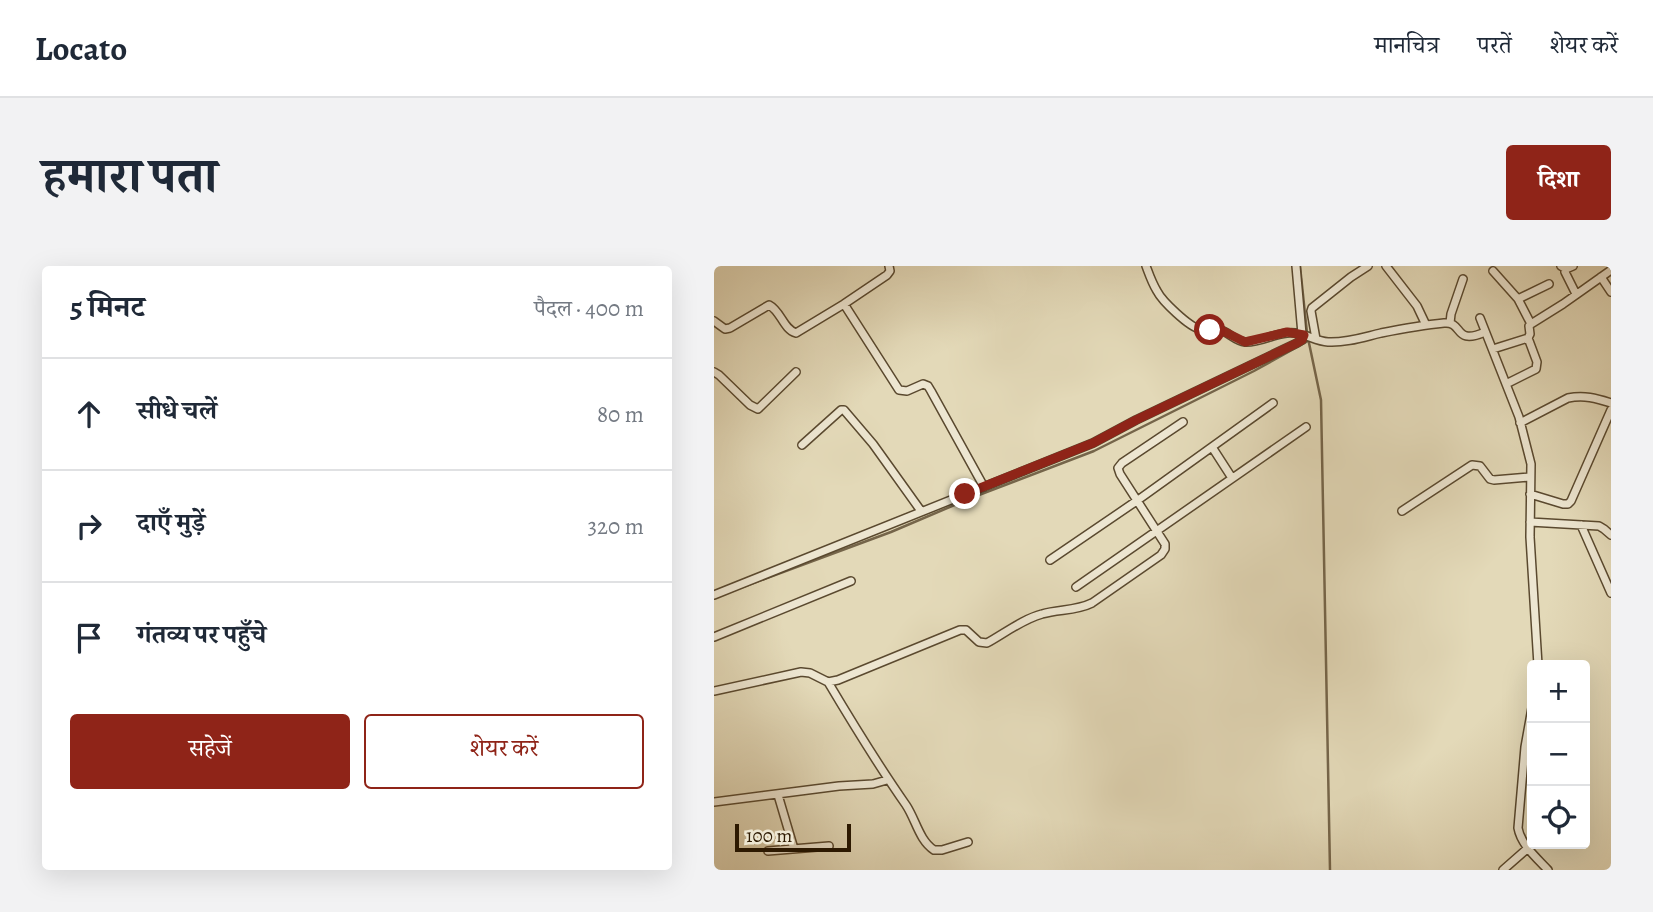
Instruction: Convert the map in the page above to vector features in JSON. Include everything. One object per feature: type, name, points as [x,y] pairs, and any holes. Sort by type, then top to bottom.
[{"type":"street","points":[[714,321],[725,329],[730,328],[769,305],[775,309],[790,331],[796,333],[887,275],[889,266]]},
{"type":"street","points":[[1146,266],[1161,298],[1196,328],[1221,330],[1245,342],[1287,332],[1327,342],[1351,340],[1450,323],[1468,337],[1486,332]]},
{"type":"street","points":[[1296,266],[1308,336]]},
{"type":"street","points":[[714,595],[1093,443],[1297,343],[1308,336],[1312,308],[1368,266]]},
{"type":"street","points":[[1386,266],[1417,306],[1426,325]]},
{"type":"street","points":[[1573,266],[1563,269],[1576,294]]},
{"type":"street","points":[[1506,384],[1536,369],[1537,362],[1528,338],[1531,324],[1611,270]]},
{"type":"street","points":[[1493,271],[1518,299],[1531,324]]},
{"type":"street","points":[[1601,277],[1611,292]]},
{"type":"street","points":[[1450,323],[1463,279]]},
{"type":"street","points":[[1518,299],[1549,284]]},
{"type":"street","points":[[844,304],[899,390],[907,391],[923,384],[932,391],[984,487]]},
{"type":"street","points":[[1480,318],[1520,423],[1531,464],[1530,522],[1538,660]]},
{"type":"street","points":[[1493,349],[1528,338]]},
{"type":"street","points":[[714,372],[758,409],[796,372]]},
{"type":"street","points":[[1520,423],[1567,398],[1589,396],[1611,403]]},
{"type":"street","points":[[1050,560],[1273,403]]},
{"type":"street","points":[[802,445],[844,410],[873,444],[921,511]]},
{"type":"street","points":[[1530,494],[1563,504],[1571,500],[1609,420],[1611,410]]},
{"type":"street","points":[[828,682],[960,630],[966,630],[979,642],[987,643],[1039,614],[1083,607],[1161,555],[1165,544],[1120,474],[1119,465],[1183,422]]},
{"type":"street","points":[[1076,587],[1306,427]]},
{"type":"street","points":[[1212,447],[1232,478]]},
{"type":"street","points":[[1402,510],[1472,465],[1480,466],[1490,479],[1494,480],[1530,477]]},
{"type":"street","points":[[1530,522],[1598,526],[1611,536]]},
{"type":"street","points":[[1604,529],[1611,523]]},
{"type":"street","points":[[1581,525],[1611,593]]},
{"type":"street","points":[[714,637],[851,581]]},
{"type":"street","points":[[714,691],[801,672],[810,673],[828,682],[887,780],[908,808],[925,842],[934,850],[968,842]]},
{"type":"street","points":[[1527,847],[1518,828],[1529,723]]},
{"type":"street","points":[[714,802],[873,784],[887,780]]},
{"type":"street","points":[[778,794],[794,849]]},
{"type":"street","points":[[768,851],[829,846]]},
{"type":"street","points":[[1503,870],[1528,849],[1548,870]]},
{"type":"waterway","points":[[1300,266],[1307,333]]},
{"type":"waterway","points":[[740,588],[891,532],[1094,451],[1308,341]]},
{"type":"waterway","points":[[1309,343],[1321,400],[1330,870]]},
{"type":"route","points":[[965,494],[1093,443],[1297,343],[1304,335],[1287,332],[1245,342],[1221,330],[1210,330]]}]
